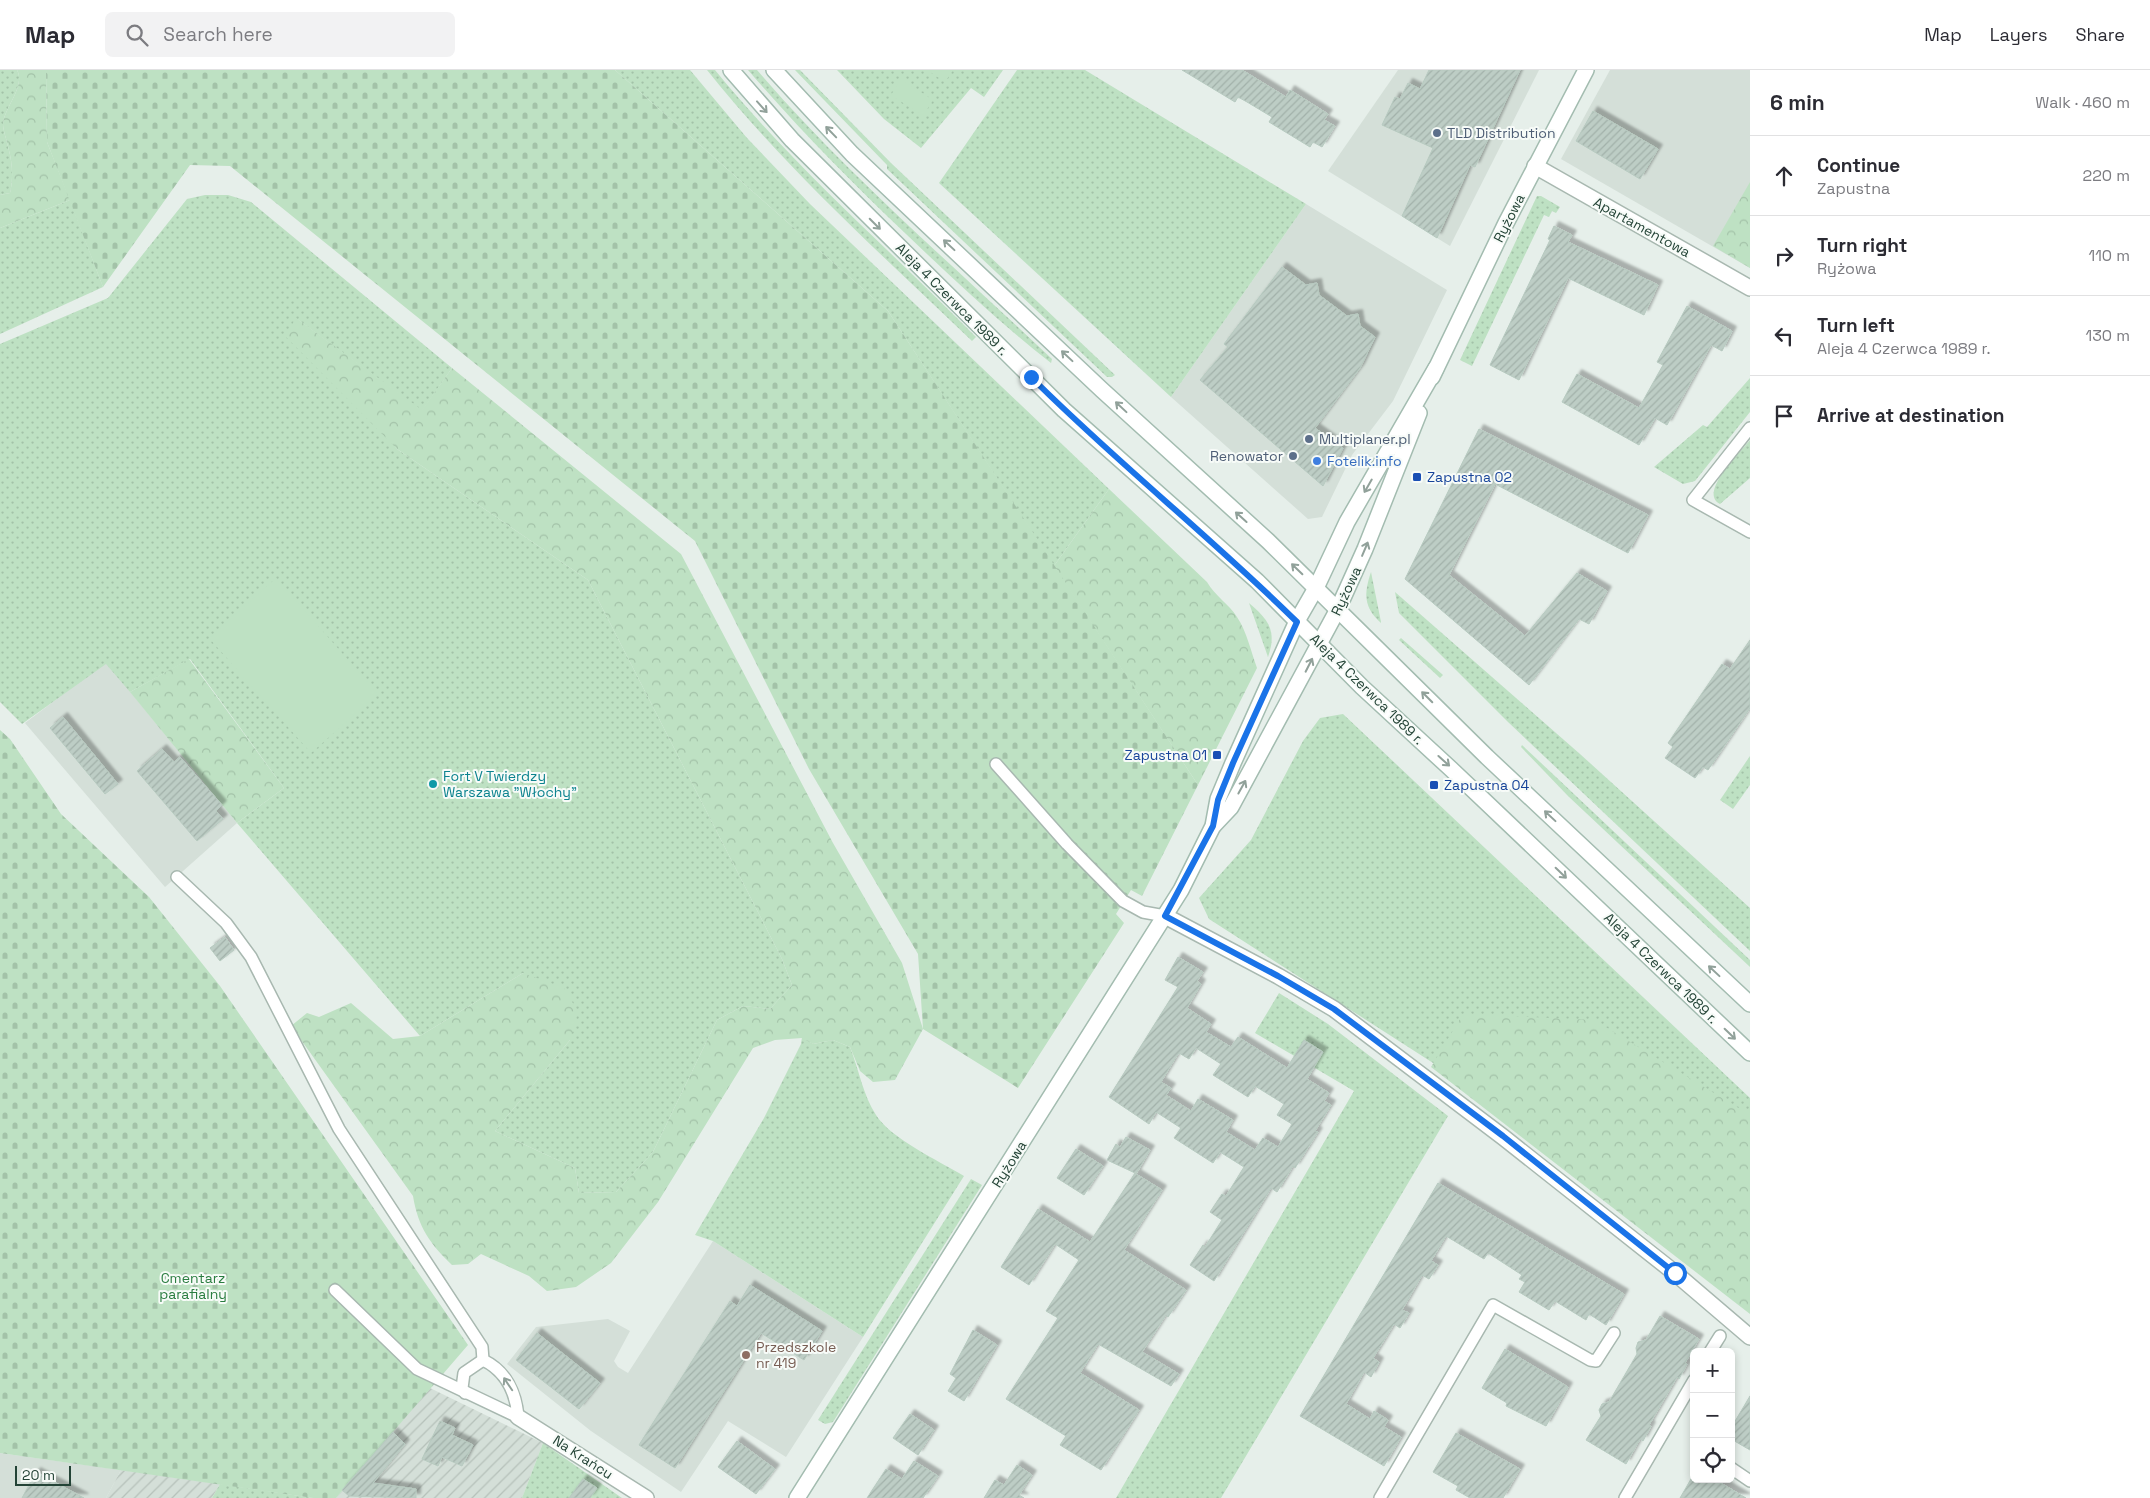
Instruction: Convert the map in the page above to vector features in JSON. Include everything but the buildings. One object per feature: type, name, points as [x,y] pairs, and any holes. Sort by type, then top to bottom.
[{"type":"street","name":"Aleja 4 Czerwca 1989 r.","points":[[731,70],[792,140],[1064,410],[1248,573],[1362,687],[1451,768],[1750,1053]]},
{"type":"street","points":[[774,70],[852,154],[1316,588],[1487,756],[1750,1004]]},
{"type":"street","name":"Ryżowa","points":[[1213,826],[1218,800],[1233,763],[1297,622],[1316,588],[1347,522],[1436,368],[1535,166],[1586,70]]},
{"type":"street","name":"Apartamentowa","points":[[1535,166],[1750,288]]},
{"type":"street","name":"Ryżowa","points":[[797,1498],[1165,916],[1213,826],[1231,807],[1338,609],[1436,368]]},
{"type":"street","points":[[1165,916],[1278,976],[1334,1009],[1503,1136],[1668,1267],[1750,1336]]},
{"type":"street","name":"Na Krańcu","points":[[518,1417],[646,1498]]},
{"type":"lane","points":[[1750,428],[1693,500],[1750,532]]},
{"type":"lane","points":[[996,764],[1067,844],[1123,901],[1142,912],[1165,916]]},
{"type":"lane","points":[[177,877],[226,923],[251,957],[338,1129],[482,1348],[483,1360]]},
{"type":"lane","name":"Na Krańcu","points":[[335,1290],[417,1369],[518,1417]]},
{"type":"lane","points":[[1380,1498],[1493,1305],[1590,1360],[1596,1361],[1614,1332]]},
{"type":"lane","points":[[1712,1348],[1720,1336]]},
{"type":"lane","points":[[465,1393],[462,1388],[464,1373],[483,1360]]},
{"type":"lane","points":[[483,1360],[492,1365],[509,1384],[514,1394],[518,1417]]},
{"type":"lane","points":[[1625,1498],[1690,1387]]},
{"type":"lane","points":[[1735,1471],[1750,1481]]},
{"type":"shaded area","points":[[1398,70],[1539,70],[1450,246],[1328,171]]},
{"type":"shaded area","points":[[1610,70],[1750,70],[1750,268],[1561,159]]},
{"type":"shaded area","points":[[1306,204],[1447,290],[1393,401],[1352,455],[1322,517],[1308,519],[1171,397]]},
{"type":"shaded area","points":[[106,662],[237,823],[165,887],[25,723]]},
{"type":"shaded area","name":"Przedszkole nr 419","points":[[713,1241],[863,1337],[786,1457],[728,1421],[681,1492],[591,1431],[507,1364],[536,1327],[608,1319],[630,1331],[614,1361],[618,1367],[628,1373]]},
{"type":"shaded area","points":[[430,1388],[543,1443],[522,1498],[336,1498]]},
{"type":"shaded area","points":[[0,1453],[121,1470],[106,1498],[0,1498]]},
{"type":"shaded area","points":[[121,1470],[220,1484],[212,1498],[106,1498]]},
{"type":"green space","points":[[0,70],[17,70],[19,83],[3,124],[11,162],[10,193],[0,195]]},
{"type":"green space","points":[[17,70],[46,70],[47,142],[70,200],[0,228],[0,195],[10,193],[12,174],[3,124],[19,83]]},
{"type":"green space","points":[[46,70],[615,70],[888,311],[1198,785],[1142,896],[1131,890],[1116,914],[1124,923],[1018,1088],[923,1029],[918,954],[809,769],[695,541],[230,166],[190,165],[103,287],[47,142]]},
{"type":"green space","points":[[615,70],[690,70],[747,138],[810,204],[1109,489],[1054,566],[888,311]]},
{"type":"green space","points":[[707,70],[715,70],[745,106],[809,174],[976,337],[972,341],[835,210],[769,142]]},
{"type":"green space","points":[[748,70],[757,70],[826,146],[1052,359],[1051,363],[941,268],[885,214],[805,134]]},
{"type":"green space","points":[[795,70],[800,70],[891,163],[1115,375],[1107,377],[887,169],[887,165]]},
{"type":"green space","points":[[837,70],[1003,70],[984,97],[971,88],[921,148],[884,119]]},
{"type":"green space","points":[[927,70],[953,70],[945,82]]},
{"type":"green space","points":[[1017,70],[1085,70],[1306,204],[1171,397],[939,183]]},
{"type":"green space","points":[[901,79],[933,100],[923,116],[891,95]]},
{"type":"green space","points":[[1750,182],[1750,268],[1713,246]]},
{"type":"green space","points":[[205,195],[228,195],[251,202],[452,368],[422,411],[297,319],[397,449],[588,580],[782,959],[792,985],[770,1009],[743,1006],[717,1020],[653,1152],[616,1192],[579,1193],[575,1168],[495,1131],[570,1040],[523,973],[420,1036],[237,823],[284,788],[190,659],[130,692],[106,664],[22,724],[0,702],[0,344],[108,298],[187,199]]},
{"type":"green space","points":[[1537,196],[1541,196],[1560,207],[1556,213],[1552,211],[1549,217],[1544,215],[1472,366],[1460,360]]},
{"type":"green space","points":[[70,200],[103,287],[0,334],[0,228]]},
{"type":"green space","points":[[296,318],[422,410],[452,368],[681,554],[833,843],[902,963],[923,1029],[895,1080],[873,1082],[860,1071],[850,1047],[833,1040],[813,1044],[802,1038],[775,1040],[753,1048],[658,1202],[611,1263],[576,1287],[547,1291],[529,1276],[481,1254],[468,1264],[452,1265],[437,1250],[426,1234],[418,1217],[413,1196],[291,1026],[307,1013],[319,1017],[351,1003],[393,1039],[420,1036],[523,973],[564,988],[578,1012],[570,1040],[495,1131],[575,1168],[579,1193],[616,1192],[653,1152],[717,1020],[743,1006],[770,1009],[792,985],[782,959],[588,580],[397,449],[285,336]]},
{"type":"green space","points":[[1750,378],[1750,412],[1695,481],[1683,484],[1654,467],[1703,425],[1707,427]]},
{"type":"green space","points":[[1750,440],[1750,478],[1720,504],[1715,498],[1714,491],[1717,482]]},
{"type":"green space","points":[[1109,489],[1207,582],[1234,612],[1244,629],[1257,668],[1198,785],[1054,566]]},
{"type":"green space","points":[[1371,572],[1381,623],[1368,605],[1366,593]]},
{"type":"green space","points":[[276,578],[378,694],[311,753],[209,638]]},
{"type":"green space","points":[[1395,592],[1580,754],[1750,908],[1750,951],[1508,722],[1399,613]]},
{"type":"green space","points":[[1249,603],[1262,615],[1269,627],[1272,640],[1268,657]]},
{"type":"green space","points":[[1401,638],[1443,675],[1440,678],[1399,640]]},
{"type":"green space","points":[[189,659],[284,788],[237,823],[130,692]]},
{"type":"green space","points":[[1343,714],[1750,1098],[1750,1313],[1472,1088],[1209,919],[1199,898],[1251,840],[1303,741],[1320,718]]},
{"type":"green space","name":"Cmentarz parafialny","points":[[0,730],[10,739],[61,814],[149,897],[220,986],[468,1345],[336,1498],[313,1498],[0,1453]]},
{"type":"green space","points":[[1522,745],[1750,960],[1750,967],[1568,796],[1521,747]]},
{"type":"green space","points":[[1750,756],[1750,785],[1733,809],[1720,800]]},
{"type":"green space","points":[[1279,993],[1328,1024],[1448,1116],[1221,1498],[1116,1498],[1354,1091],[1255,1033]]},
{"type":"green space","points":[[1463,1014],[1594,1020],[1750,1115],[1750,1314],[1431,1067]]},
{"type":"green space","points":[[802,1037],[813,1044],[833,1040],[850,1047],[868,1099],[883,1124],[903,1140],[964,1176],[863,1337],[713,1241],[695,1235],[764,1118],[801,1044]]},
{"type":"green space","points":[[971,1179],[982,1185],[833,1422],[825,1424],[818,1420]]},
{"type":"green space","points":[[543,1443],[622,1498],[522,1498]]},
{"type":"green space","points":[[220,1484],[313,1498],[212,1498]]},
{"type":"place","name":"TLD Distribution","points":[[1437,133]]},
{"type":"place","name":"Multiplaner.pl","points":[[1309,439]]},
{"type":"place","name":"Renowator","points":[[1293,456]]},
{"type":"place","name":"Fotelik.info","points":[[1317,461]]},
{"type":"place","name":"Zapustna 02","points":[[1417,477]]},
{"type":"place","name":"Zapustna 01","points":[[1217,755]]},
{"type":"place","name":"Fort V Twierdzy Warszawa \"Włochy\"","points":[[433,784]]},
{"type":"place","name":"Zapustna 04","points":[[1434,785]]},
{"type":"place","name":"Przedszkole nr 419","points":[[746,1355]]},
{"type":"route","points":[[1031,377],[1064,410],[1248,573],[1297,622],[1233,763],[1218,800],[1213,826],[1181,890],[1165,916],[1278,976],[1334,1009],[1503,1136],[1675,1273]]}]
